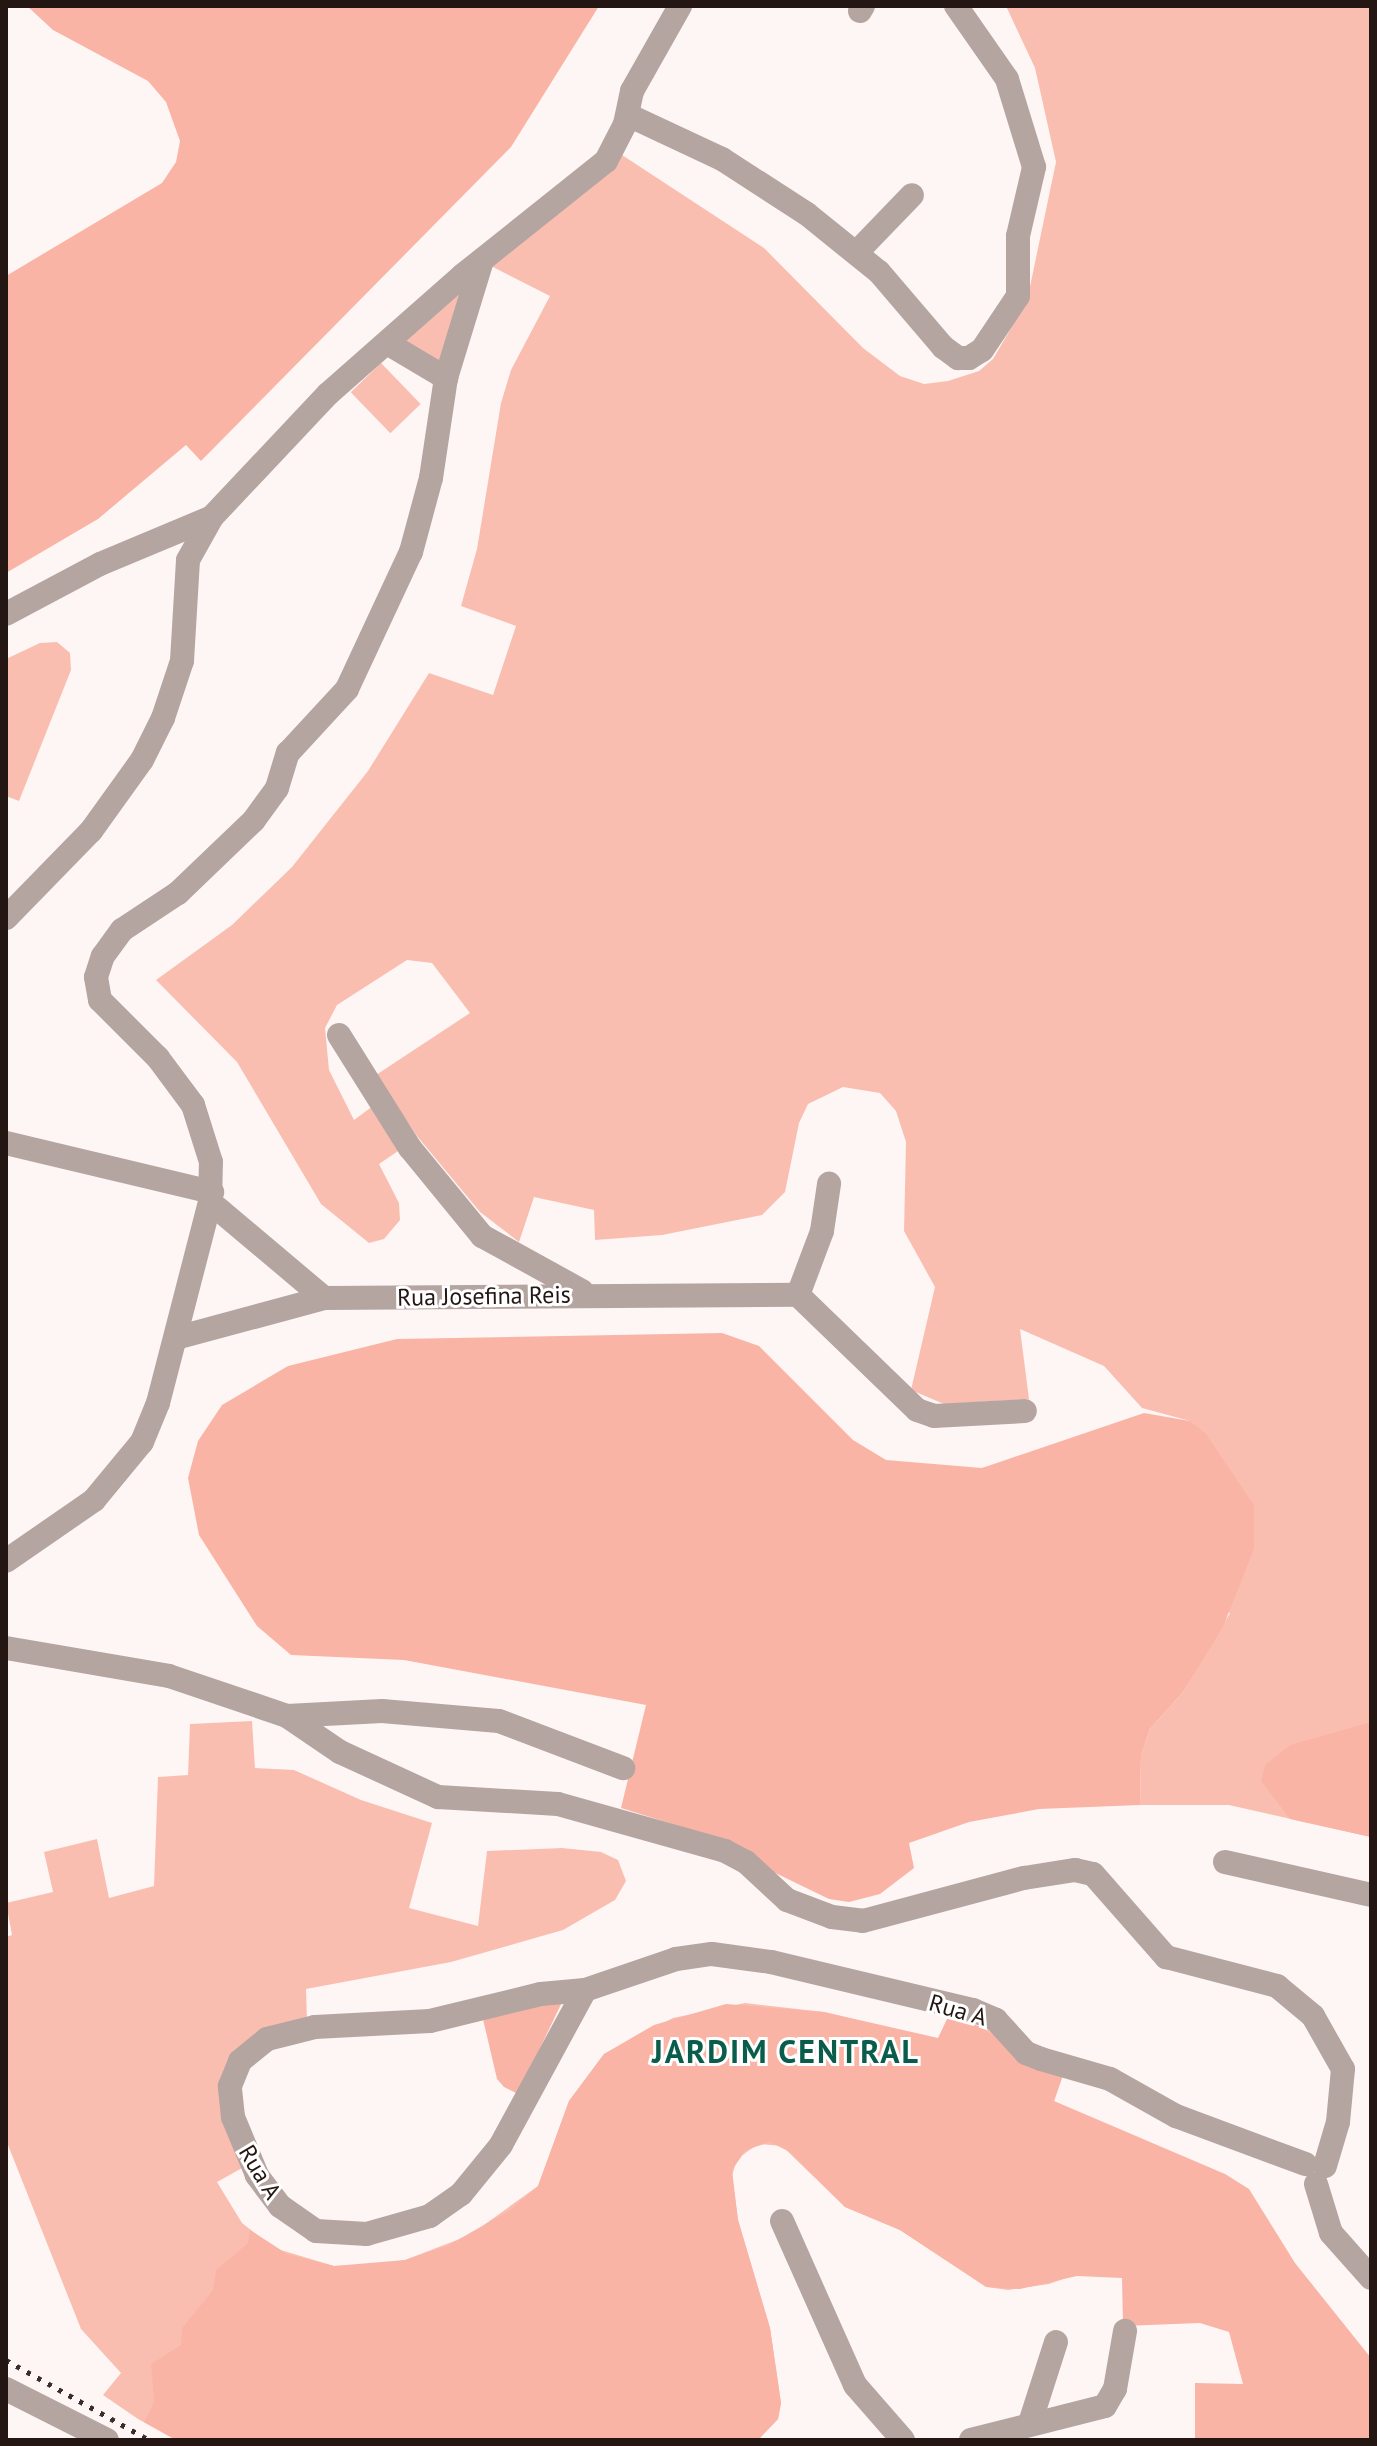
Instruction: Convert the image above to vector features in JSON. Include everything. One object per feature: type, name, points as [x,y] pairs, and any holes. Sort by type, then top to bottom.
[{"type":"street","points":[[6,918],[91,831],[142,760],[182,661],[188,560],[212,517],[328,394],[482,260],[606,161],[628,115],[632,91],[680,6]]},
{"type":"street","points":[[628,115],[732,164],[857,252],[896,289],[935,340],[962,359],[982,350],[1016,301],[1018,236],[1033,162],[1007,79],[956,6]]},
{"type":"street","points":[[857,252],[912,195]]},
{"type":"street","points":[[6,1561],[94,1500],[130,1459],[158,1403],[211,1197],[211,1162],[193,1105],[158,1058],[100,1000],[96,977],[122,930],[178,893],[264,808],[288,753],[347,689],[411,552],[431,478],[446,378],[482,260]]},
{"type":"street","points":[[387,343],[446,378]]},
{"type":"street","points":[[6,614],[100,564],[212,517]]},
{"type":"street","points":[[339,1035],[410,1148],[482,1236],[588,1294]]},
{"type":"street","points":[[6,1143],[211,1197],[324,1298]]},
{"type":"street","points":[[829,1184],[822,1231],[798,1295],[917,1410],[934,1416],[1025,1411]]},
{"type":"street","name":"Rua Josefina Reis","points":[[176,1338],[324,1298],[798,1295]]},
{"type":"street","points":[[6,1648],[169,1676],[287,1716],[340,1752],[438,1797],[558,1804],[725,1851],[746,1862],[787,1900],[832,1917],[863,1921],[1024,1878],[1075,1870],[1093,1874],[1166,1957],[1277,1986],[1313,2016],[1343,2069],[1338,2122],[1315,2171],[1331,2233],[1371,2278]]},
{"type":"street","points":[[287,1716],[382,1711],[499,1721],[623,1768]]},
{"type":"street","points":[[1225,1862],[1371,1895]]},
{"type":"street","name":"Rua A","points":[[585,1990],[501,2145],[461,2194],[430,2216],[367,2234],[316,2231],[280,2206],[257,2175],[233,2117],[230,2086],[240,2061],[267,2039],[315,2027],[413,2024],[541,1994],[585,1990],[676,1959],[721,1954],[966,2007],[996,2020],[1026,2053],[1110,2079],[1204,2128],[1315,2171]]},
{"type":"street","points":[[782,2221],[855,2385],[903,2440]]},
{"type":"street","points":[[971,2440],[1030,2423],[1094,2412],[1108,2403],[1125,2331]]},
{"type":"street","points":[[1030,2423],[1056,2342]]},
{"type":"street","points":[[6,2389],[107,2440]]},
{"type":"shaded area","points":[[27,6],[599,6],[511,147],[201,461],[186,445],[98,519],[6,573],[6,276],[162,183],[176,162],[180,141],[166,102],[148,81],[53,30]]},
{"type":"shaded area","points":[[1006,6],[1371,6],[1371,1837],[1229,1805],[1140,1805],[1141,1756],[1150,1729],[1184,1691],[1230,1613],[982,1468],[1190,1421],[1142,1408],[1104,1366],[1020,1329],[1029,1399],[944,1404],[911,1390],[935,1287],[904,1231],[906,1142],[896,1111],[880,1093],[843,1087],[808,1104],[799,1123],[785,1192],[762,1215],[662,1235],[595,1240],[594,1210],[534,1197],[519,1242],[480,1212],[417,1136],[376,1075],[470,1013],[432,963],[407,960],[337,1005],[325,1028],[329,1070],[354,1120],[373,1106],[404,1147],[379,1164],[399,1203],[400,1220],[384,1239],[369,1243],[321,1204],[237,1062],[156,980],[232,925],[292,867],[368,771],[429,673],[493,695],[516,626],[461,606],[477,549],[501,403],[511,370],[550,296],[491,266],[622,155],[764,248],[863,348],[900,376],[924,384],[948,381],[979,371],[993,359],[1027,301],[1056,162],[1035,68]]},
{"type":"shaded area","points":[[473,274],[444,375],[393,343]]},
{"type":"shaded area","points":[[381,363],[421,404],[390,433],[351,392]]},
{"type":"shaded area","points":[[57,642],[70,653],[71,670],[19,801],[6,796],[6,659],[40,643]]},
{"type":"shaded area","points":[[722,1333],[759,1346],[853,1440],[886,1460],[982,1468],[1144,1413],[1190,1421],[1206,1434],[1254,1505],[1254,1549],[1223,1627],[1184,1691],[1150,1729],[1141,1756],[1140,1805],[1039,1809],[969,1822],[909,1843],[914,1868],[880,1894],[849,1902],[829,1899],[679,1826],[621,1808],[646,1705],[404,1660],[291,1655],[257,1626],[199,1535],[188,1478],[198,1441],[222,1405],[288,1366],[397,1339]]},
{"type":"shaded area","points":[[252,1721],[255,1768],[294,1770],[361,1800],[432,1823],[409,1908],[478,1926],[487,1851],[562,1848],[601,1852],[618,1860],[626,1881],[615,1900],[563,1930],[451,1962],[306,1989],[307,2021],[236,2055],[244,2167],[217,2182],[242,2223],[274,2248],[334,2266],[369,2265],[405,2260],[470,2235],[538,2186],[569,2101],[604,2054],[673,2018],[745,2003],[824,2012],[938,2040],[949,2015],[991,2031],[1063,2075],[1054,2101],[1108,2263],[1049,2284],[1008,2290],[987,2287],[900,2230],[845,2207],[782,2146],[758,2144],[737,2159],[732,2176],[738,2220],[770,2328],[781,2403],[778,2419],[758,2440],[176,2440],[138,2419],[103,2395],[121,2373],[81,2329],[6,2140],[6,1937],[12,1935],[6,1903],[53,1892],[44,1852],[97,1839],[109,1898],[154,1886],[158,1777],[188,1775],[190,1724]]},
{"type":"shaded area","points":[[1371,1722],[1371,1837],[1290,1819],[1261,1781],[1265,1765],[1290,1745]]},
{"type":"shaded area","points":[[564,1998],[518,2094],[504,2087],[497,2079],[482,2015]]},
{"type":"shaded area","points":[[726,2004],[824,2012],[938,2038],[949,2015],[964,2018],[1063,2075],[1054,2101],[1225,2174],[1249,2189],[1295,2263],[1371,2358],[1371,2440],[1195,2440],[1195,2383],[1243,2384],[1229,2332],[1200,2323],[1123,2326],[1122,2278],[1077,2276],[1020,2289],[986,2287],[900,2230],[845,2207],[790,2152],[770,2142],[746,2150],[732,2170],[738,2220],[770,2328],[781,2403],[778,2419],[758,2440],[176,2440],[144,2422],[154,2402],[151,2364],[181,2345],[182,2328],[213,2290],[216,2270],[248,2243],[250,2230],[287,2254],[334,2266],[405,2260],[449,2245],[510,2210],[538,2186],[569,2101],[604,2054],[654,2025]]},
{"type":"railway","points":[[6,2360],[149,2440]]},
{"type":"district","name":"JARDIM CENTRAL","points":[[786,2051]]}]
